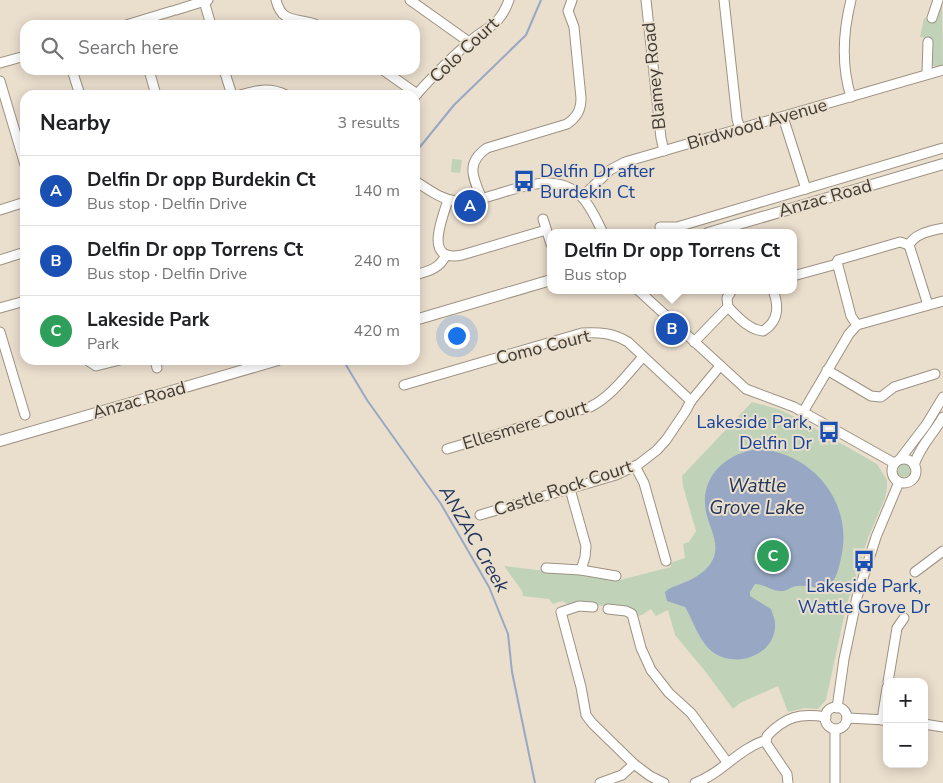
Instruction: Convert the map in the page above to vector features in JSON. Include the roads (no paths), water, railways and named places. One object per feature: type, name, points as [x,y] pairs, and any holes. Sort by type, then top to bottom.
[{"type":"main road","name":"Anzac Road","points":[[722,229],[943,164]]},
{"type":"main road","points":[[420,319],[547,281]]},
{"type":"main road","name":"Anzac Road","points":[[0,441],[261,365]]},
{"type":"street","points":[[276,0],[281,13],[288,18],[296,20]]},
{"type":"street","points":[[410,0],[469,42]]},
{"type":"street","name":"Colo Court","points":[[420,91],[469,42],[494,26],[508,0]]},
{"type":"street","points":[[482,199],[472,166],[475,158],[480,153],[487,148],[567,124],[578,113],[581,106],[581,98],[574,27],[568,11],[572,0]]},
{"type":"street","name":"Blamey Road","points":[[646,0],[664,151]]},
{"type":"street","points":[[724,0],[737,119],[740,129]]},
{"type":"street","points":[[850,0],[844,44],[845,71],[851,97]]},
{"type":"street","points":[[932,18],[938,0]]},
{"type":"street","points":[[144,20],[206,1],[210,20]]},
{"type":"street","points":[[927,74],[928,42]]},
{"type":"street","points":[[0,64],[20,58]]},
{"type":"street","name":"Birdwood Avenue","points":[[582,196],[616,166],[943,70]]},
{"type":"street","points":[[74,75],[78,90]]},
{"type":"street","points":[[150,75],[154,90]]},
{"type":"street","points":[[226,75],[230,90]]},
{"type":"street","points":[[390,75],[409,90]]},
{"type":"street","points":[[0,81],[20,148]]},
{"type":"street","points":[[783,117],[806,188]]},
{"type":"street","points":[[660,228],[677,227],[943,148]]},
{"type":"street","points":[[420,184],[434,194],[448,200],[466,202],[543,182],[563,186],[582,196],[601,229]]},
{"type":"street","points":[[448,200],[438,235],[440,250],[446,255],[453,257],[546,230],[543,219]]},
{"type":"street","points":[[0,210],[20,204]]},
{"type":"street","points":[[909,245],[911,241],[923,233],[943,228]]},
{"type":"street","points":[[858,325],[851,316],[838,260],[900,242],[909,245]]},
{"type":"street","points":[[909,245],[928,305]]},
{"type":"street","points":[[0,260],[20,254]]},
{"type":"street","points":[[420,273],[436,268],[442,263],[446,255]]},
{"type":"street","points":[[797,275],[838,264]]},
{"type":"street","points":[[642,294],[746,389],[804,412],[897,461],[908,459],[914,464]]},
{"type":"street","points":[[730,294],[727,298],[728,307],[756,331],[763,331],[772,324],[777,315],[778,303],[775,294]]},
{"type":"street","points":[[804,412],[849,334],[858,325],[943,301]]},
{"type":"street","points":[[0,308],[20,302]]},
{"type":"street","points":[[694,342],[728,307]]},
{"type":"street","points":[[0,332],[25,415]]},
{"type":"street","name":"Como Court","points":[[404,385],[582,333],[607,333],[628,342],[691,401]]},
{"type":"street","name":"Ellesmere Court","points":[[447,449],[590,407],[608,395],[643,356]]},
{"type":"street","name":"Castle Rock Court","points":[[480,515],[616,475],[635,466],[662,445],[691,401],[720,366]]},
{"type":"street","points":[[827,370],[871,396],[881,397],[894,387],[935,374]]},
{"type":"street","points":[[943,397],[926,425],[897,461],[892,474],[899,482],[906,483],[913,479],[916,472],[914,464],[918,451],[936,430],[943,417]]},
{"type":"street","points":[[635,466],[644,483],[666,561]]},
{"type":"street","points":[[837,708],[845,652],[857,597],[876,536],[899,482]]},
{"type":"street","points":[[570,488],[586,546],[581,570]]},
{"type":"street","points":[[915,572],[943,551]]},
{"type":"street","points":[[546,568],[581,570],[616,576]]},
{"type":"street","points":[[593,607],[572,607],[561,612],[581,687],[586,715],[634,764],[650,776],[664,783]]},
{"type":"street","points":[[608,609],[626,611],[632,614],[641,648],[651,670],[669,693],[691,713],[727,762]]},
{"type":"street","points":[[889,678],[897,628],[904,618]]},
{"type":"street","points":[[837,708],[845,712],[847,718],[843,726],[835,729],[827,724],[826,717],[830,710],[837,708]]},
{"type":"street","points":[[695,783],[707,778],[753,744],[766,740],[771,732],[794,717],[808,715],[826,717]]},
{"type":"street","points":[[847,718],[883,720]]},
{"type":"street","points":[[928,725],[943,727]]},
{"type":"street","points":[[835,729],[835,783]]},
{"type":"street","points":[[766,740],[766,743],[787,774],[788,783]]},
{"type":"street","points":[[600,783],[622,775],[634,764]]},
{"type":"water","name":"Wattle Grove Lake","points":[[758,449],[778,453],[796,460],[812,471],[825,485],[835,501],[841,519],[843,538],[837,573],[834,580],[828,585],[820,587],[796,586],[787,590],[777,591],[755,584],[750,592],[750,596],[771,609],[775,628],[767,646],[760,652],[752,657],[733,659],[714,653],[704,643],[685,607],[667,601],[665,592],[699,575],[708,567],[714,557],[713,534],[706,512],[705,499],[707,488],[717,469],[726,461],[746,451]],"holes":[[[774,541],[785,547],[788,554],[786,561],[780,564],[768,561],[761,566],[755,561],[755,553]]]},
{"type":"waterway","name":"ANZAC Creek","points":[[420,147],[454,105],[526,35],[541,0]]},
{"type":"waterway","name":"ANZAC Creek","points":[[346,365],[367,400],[441,504],[489,587],[508,634],[512,672],[535,783]]},
{"type":"place","name":"Delfin Dr after Burdekin Ct","points":[[524,181]]},
{"type":"place","name":"Delfin Dr opp Burdekin Ct","points":[[470,206]]},
{"type":"place","name":"Delfin Dr opp Torrens Ct","points":[[672,329]]},
{"type":"place","name":"Lakeside Park, Delfin Dr","points":[[829,432]]},
{"type":"place","name":"Lakeside Park","points":[[773,556]]},
{"type":"place","name":"Lakeside Park, Wattle Grove Dr","points":[[864,561]]}]
